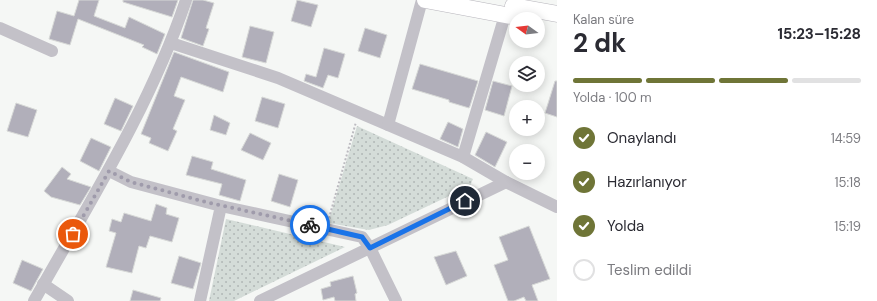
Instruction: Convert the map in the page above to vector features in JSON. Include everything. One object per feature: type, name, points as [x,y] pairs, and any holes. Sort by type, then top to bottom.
[{"type":"main road","points":[[426,0],[509,16]]},
{"type":"main road","points":[[477,0],[557,14]]},
{"type":"main road","points":[[545,22],[557,25]]},
{"type":"street","points":[[34,301],[109,171],[171,43],[186,0]]},
{"type":"street","points":[[388,125],[422,0]]},
{"type":"street","points":[[463,157],[505,15]]},
{"type":"street","points":[[0,28],[52,51]]},
{"type":"street","points":[[171,43],[278,78],[359,112],[463,157],[506,182],[557,207]]},
{"type":"street","points":[[109,171],[131,182],[221,206],[362,237],[370,248],[396,301]]},
{"type":"street","points":[[260,301],[506,182]]},
{"type":"street","points":[[200,301],[221,206]]},
{"type":"street","points":[[43,284],[68,301]]},
{"type":"path","points":[[326,229],[359,112]]},
{"type":"shaded area","points":[[357,126],[473,179],[470,186],[388,225],[369,230],[328,223]]},
{"type":"shaded area","points":[[226,219],[345,247],[234,301],[209,301]]},
{"type":"building","points":[[79,0],[99,0],[94,16],[125,28],[129,17],[165,34],[157,54],[142,47],[144,45],[78,19],[70,45],[49,39],[57,11],[74,16]]},
{"type":"building","points":[[123,0],[178,0],[172,17],[123,2]]},
{"type":"building","points":[[193,0],[203,0],[214,3],[206,28],[209,29],[203,46],[181,38]]},
{"type":"building","points":[[297,0],[318,5],[311,27],[291,21]]},
{"type":"building","points":[[250,26],[274,32],[266,63],[242,57]]},
{"type":"building","points":[[365,28],[387,35],[380,58],[358,51]]},
{"type":"building","points":[[324,48],[345,54],[338,78],[328,75],[323,88],[304,81],[306,74],[316,77]]},
{"type":"building","points":[[174,52],[229,72],[223,92],[181,77],[174,96],[185,100],[173,129],[177,131],[168,151],[149,143],[151,138],[141,134]]},
{"type":"building","points":[[420,64],[478,81],[469,108],[449,102],[449,100],[412,89]]},
{"type":"building","points":[[493,81],[509,85],[509,92],[510,92],[504,116],[485,110]]},
{"type":"building","points":[[555,81],[557,81],[557,117],[545,113]]},
{"type":"building","points":[[262,97],[285,104],[278,128],[255,121]]},
{"type":"building","points":[[115,98],[133,106],[121,131],[104,124]]},
{"type":"building","points":[[16,103],[37,110],[28,137],[7,131]]},
{"type":"building","points":[[214,115],[230,123],[226,135],[210,130]]},
{"type":"building","points":[[448,122],[463,129],[458,147],[440,139]]},
{"type":"building","points":[[486,132],[507,142],[495,167],[475,155]]},
{"type":"building","points":[[250,133],[271,143],[263,160],[241,150]]},
{"type":"building","points":[[91,138],[111,147],[99,171],[80,161]]},
{"type":"building","points":[[192,156],[213,162],[211,169],[246,180],[240,201],[219,195],[222,184],[186,175]]},
{"type":"building","points":[[62,167],[71,174],[67,179],[91,187],[80,205],[51,197],[44,191]]},
{"type":"building","points":[[279,174],[298,180],[290,207],[271,201]]},
{"type":"building","points":[[156,204],[167,208],[166,214],[179,218],[172,242],[150,236],[146,248],[139,246],[132,273],[106,267],[116,233],[109,231],[112,219],[121,222],[124,213],[151,221]]},
{"type":"building","points":[[529,226],[550,279],[532,285],[538,301],[526,301],[524,297],[514,301],[508,301],[494,265],[508,260],[499,237]]},
{"type":"building","points":[[456,251],[467,276],[446,285],[434,257]]},
{"type":"building","points":[[179,256],[201,263],[193,289],[171,283]]},
{"type":"building","points":[[22,260],[43,269],[31,291],[13,283]]},
{"type":"building","points":[[353,276],[357,293],[355,294],[356,301],[335,301],[334,297],[323,300],[321,289],[331,286],[330,282]]},
{"type":"building","points":[[133,290],[161,298],[160,301],[130,301]]},
{"type":"way so far","points":[[73,234],[109,171],[131,182],[221,206],[310,225]]},
{"type":"route","points":[[310,225],[362,237],[370,248],[465,201]]}]
